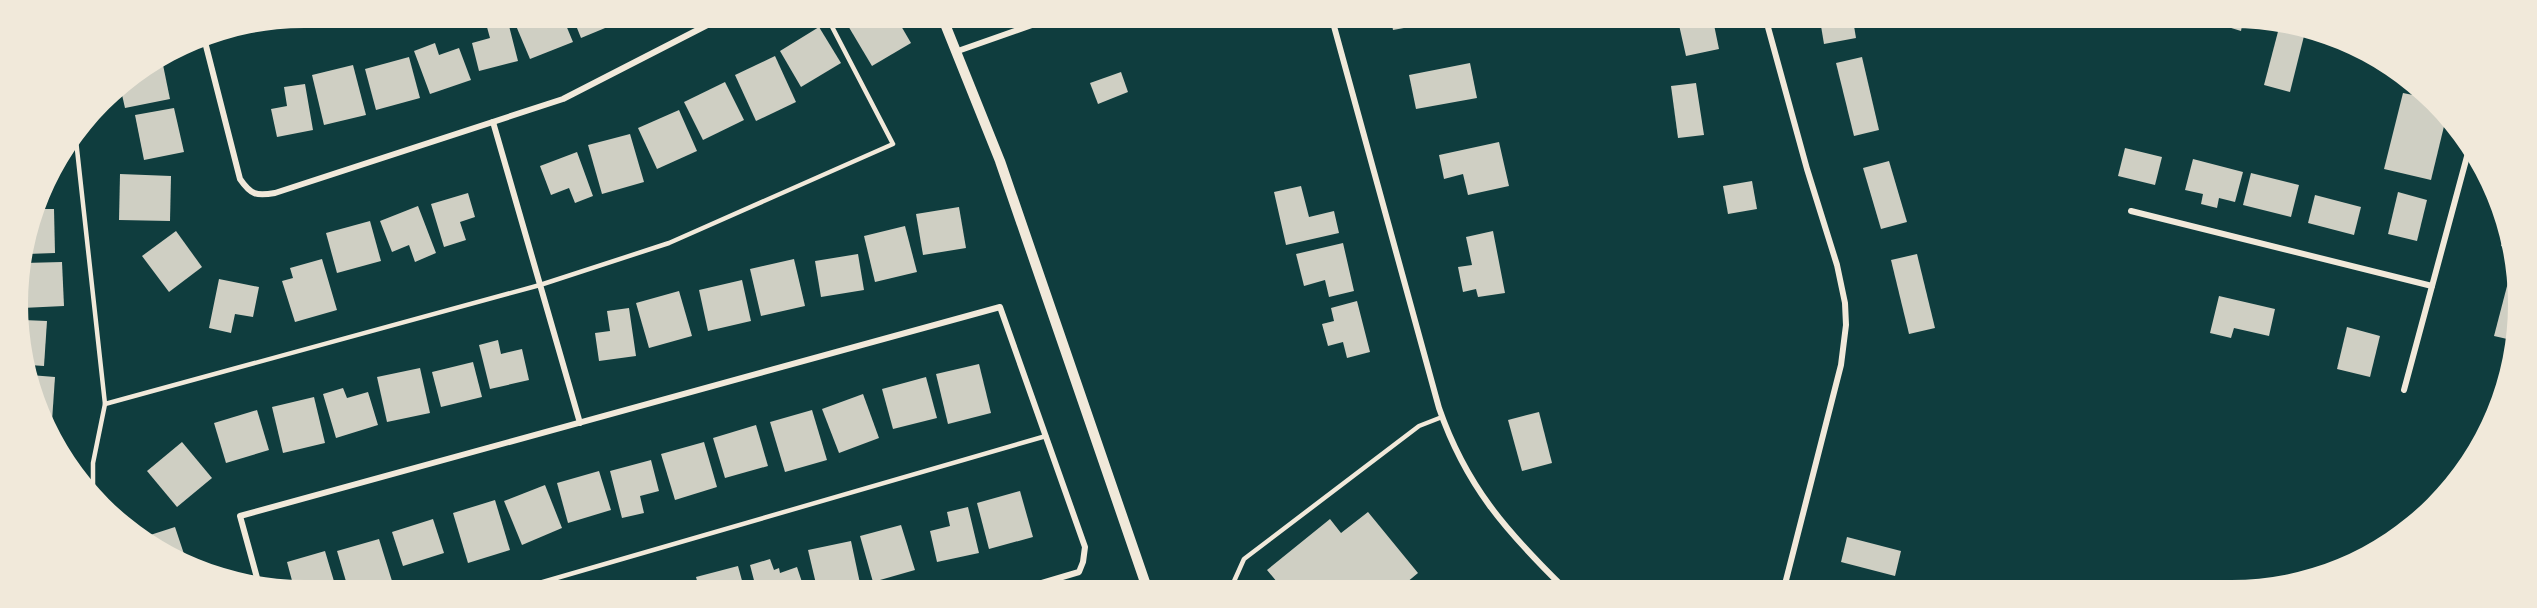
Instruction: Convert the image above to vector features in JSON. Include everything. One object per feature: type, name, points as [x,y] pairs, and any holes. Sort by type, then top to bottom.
[{"type":"street","points":[[207,46],[240,179],[248,191],[262,195],[275,193],[562,99],[701,28]]},
{"type":"street","points":[[946,28],[1000,161],[1144,580]]},
{"type":"street","points":[[954,52],[1023,28]]},
{"type":"street","points":[[1334,28],[1442,417],[1464,469],[1493,512],[1524,549],[1556,580]]},
{"type":"street","points":[[1768,28],[1807,169],[1837,265],[1845,303],[1846,325],[1841,365],[1786,580]]},
{"type":"street","points":[[493,122],[580,423]]},
{"type":"street","points":[[2404,390],[2467,158]]},
{"type":"street","points":[[2131,212],[2432,286]]},
{"type":"street","points":[[256,575],[240,516],[1000,307],[1085,547],[1079,572],[1052,580]]},
{"type":"lane","points":[[105,404],[540,285],[669,243],[893,144],[833,28]]},
{"type":"lane","points":[[77,148],[105,404],[93,464],[93,481]]},
{"type":"lane","points":[[1235,580],[1244,559],[1419,426],[1442,417]]},
{"type":"lane","points":[[550,580],[1046,436]]},
{"type":"building","points":[[487,28],[510,28],[518,61],[479,71],[472,43],[490,38]]},
{"type":"building","points":[[517,28],[567,28],[573,42],[530,59]]},
{"type":"building","points":[[577,28],[605,28],[581,38]]},
{"type":"building","points":[[820,28],[841,63],[801,87],[780,51]]},
{"type":"building","points":[[849,28],[902,28],[911,43],[872,66]]},
{"type":"building","points":[[1680,28],[1715,28],[1719,49],[1686,56]]},
{"type":"building","points":[[1821,28],[1854,28],[1856,38],[1824,44]]},
{"type":"building","points":[[2278,32],[2304,38],[2290,92],[2264,85]]},
{"type":"building","points":[[435,43],[439,55],[459,48],[471,80],[430,94],[414,51]]},
{"type":"building","points":[[775,56],[796,102],[756,121],[735,75]]},
{"type":"building","points":[[409,57],[420,98],[376,110],[365,69]]},
{"type":"building","points":[[1862,57],[1879,130],[1854,136],[1836,63]]},
{"type":"building","points":[[1470,63],[1477,98],[1416,109],[1409,75]]},
{"type":"building","points":[[353,65],[366,115],[324,125],[312,75]]},
{"type":"building","points":[[163,67],[170,99],[125,108],[122,97]]},
{"type":"building","points":[[1121,72],[1128,92],[1098,104],[1090,83]]},
{"type":"building","points":[[725,82],[744,120],[703,140],[684,102]]},
{"type":"building","points":[[1696,83],[1704,135],[1678,138],[1671,86]]},
{"type":"building","points":[[305,84],[313,130],[277,137],[271,109],[287,106],[284,87]]},
{"type":"building","points":[[2403,93],[2413,95],[2444,127],[2431,180],[2384,169]]},
{"type":"building","points":[[174,108],[184,152],[144,160],[135,115]]},
{"type":"building","points":[[679,110],[697,151],[657,169],[638,128]]},
{"type":"building","points":[[630,134],[644,182],[602,194],[588,145]]},
{"type":"building","points":[[1499,142],[1509,186],[1468,195],[1463,174],[1444,179],[1439,155]]},
{"type":"building","points":[[2125,148],[2162,157],[2155,185],[2118,176]]},
{"type":"building","points":[[577,152],[593,196],[575,203],[569,188],[551,195],[540,166]]},
{"type":"building","points":[[2193,159],[2243,172],[2235,202],[2219,198],[2217,208],[2201,204],[2203,194],[2185,190]]},
{"type":"building","points":[[1889,161],[1907,222],[1881,229],[1863,168]]},
{"type":"building","points":[[2251,173],[2299,185],[2291,217],[2243,205]]},
{"type":"building","points":[[120,174],[171,176],[170,221],[119,220]]},
{"type":"building","points":[[1752,181],[1757,209],[1728,214],[1723,186]]},
{"type":"building","points":[[1301,186],[1309,217],[1334,211],[1339,233],[1286,245],[1274,192]]},
{"type":"building","points":[[2398,192],[2427,200],[2417,241],[2388,234]]},
{"type":"building","points":[[468,193],[475,217],[460,222],[466,240],[444,247],[431,204]]},
{"type":"building","points":[[2315,195],[2361,207],[2354,235],[2308,223]]},
{"type":"building","points":[[418,206],[436,253],[415,262],[409,245],[392,252],[380,221]]},
{"type":"building","points":[[959,207],[966,248],[923,255],[916,214]]},
{"type":"building","points":[[45,209],[54,209],[55,253],[33,254]]},
{"type":"building","points":[[370,221],[381,261],[337,273],[326,233]]},
{"type":"building","points":[[905,226],[917,272],[875,282],[864,236]]},
{"type":"building","points":[[176,231],[202,267],[169,292],[142,256]]},
{"type":"building","points":[[1493,231],[1505,293],[1478,297],[1476,289],[1463,292],[1458,267],[1472,265],[1466,237]]},
{"type":"building","points":[[1343,243],[1354,291],[1329,297],[1325,280],[1304,286],[1296,254]]},
{"type":"building","points":[[858,254],[864,290],[821,297],[815,261]]},
{"type":"building","points":[[1917,254],[1935,328],[1909,334],[1891,260]]},
{"type":"building","points":[[322,259],[337,310],[295,322],[282,281],[293,278],[290,268]]},
{"type":"building","points":[[794,259],[805,306],[761,316],[750,269]]},
{"type":"building","points":[[62,262],[64,306],[28,308],[32,263]]},
{"type":"building","points":[[219,279],[259,287],[253,317],[235,314],[231,333],[209,328]]},
{"type":"building","points":[[742,280],[751,321],[708,331],[699,290]]},
{"type":"building","points":[[2508,283],[2506,339],[2494,336]]},
{"type":"building","points":[[679,291],[692,336],[649,348],[636,303]]},
{"type":"building","points":[[2219,296],[2275,309],[2269,336],[2234,328],[2231,338],[2210,333]]},
{"type":"building","points":[[1357,301],[1370,352],[1347,358],[1343,342],[1328,346],[1322,324],[1334,321],[1331,308]]},
{"type":"building","points":[[629,308],[636,356],[599,361],[595,333],[610,331],[607,311]]},
{"type":"building","points":[[29,320],[47,321],[44,366],[36,365]]},
{"type":"building","points":[[2347,327],[2380,336],[2370,377],[2337,369]]},
{"type":"building","points":[[498,340],[501,354],[522,349],[529,380],[490,389],[479,345]]},
{"type":"building","points":[[473,362],[482,397],[441,407],[432,372]]},
{"type":"building","points":[[979,364],[991,413],[948,424],[936,374]]},
{"type":"building","points":[[420,368],[430,413],[387,422],[377,377]]},
{"type":"building","points":[[38,376],[55,377],[52,416]]},
{"type":"building","points":[[926,377],[937,418],[893,429],[882,389]]},
{"type":"building","points":[[343,388],[347,398],[368,392],[378,425],[336,438],[323,394]]},
{"type":"building","points":[[863,394],[879,438],[839,453],[822,409]]},
{"type":"building","points":[[314,397],[325,443],[283,453],[272,407]]},
{"type":"building","points":[[257,410],[269,450],[226,463],[214,423]]},
{"type":"building","points":[[812,410],[827,460],[785,472],[770,422]]},
{"type":"building","points":[[1539,412],[1552,463],[1522,471],[1508,420]]},
{"type":"building","points":[[756,425],[768,466],[725,478],[713,438]]},
{"type":"building","points":[[182,442],[212,478],[177,507],[147,471]]},
{"type":"building","points":[[704,442],[717,487],[675,500],[661,454]]},
{"type":"building","points":[[651,460],[659,491],[640,496],[644,513],[622,518],[610,471]]},
{"type":"building","points":[[599,471],[611,510],[568,523],[557,483]]},
{"type":"building","points":[[545,485],[562,528],[522,545],[504,501]]},
{"type":"building","points":[[1020,491],[1033,537],[989,549],[977,503]]},
{"type":"building","points":[[495,500],[510,550],[468,563],[453,513]]},
{"type":"building","points":[[968,507],[979,553],[937,562],[930,531],[950,526],[947,512]]},
{"type":"building","points":[[1368,512],[1418,573],[1410,580],[1275,580],[1267,570],[1330,519],[1341,533]]},
{"type":"building","points":[[433,519],[444,553],[403,566],[392,532]]},
{"type":"building","points":[[901,525],[915,570],[872,580],[860,536]]},
{"type":"building","points":[[175,527],[183,552],[166,543],[153,534]]},
{"type":"building","points":[[1847,537],[1901,551],[1895,576],[1841,562]]},
{"type":"building","points":[[379,539],[392,580],[346,580],[337,551]]},
{"type":"building","points":[[851,541],[859,580],[815,580],[808,550]]},
{"type":"building","points":[[325,551],[334,580],[292,579],[287,562]]},
{"type":"building","points":[[770,559],[774,570],[779,568],[780,573],[797,567],[801,580],[754,580],[750,565]]},
{"type":"building","points":[[738,566],[742,580],[697,580],[696,577]]}]
